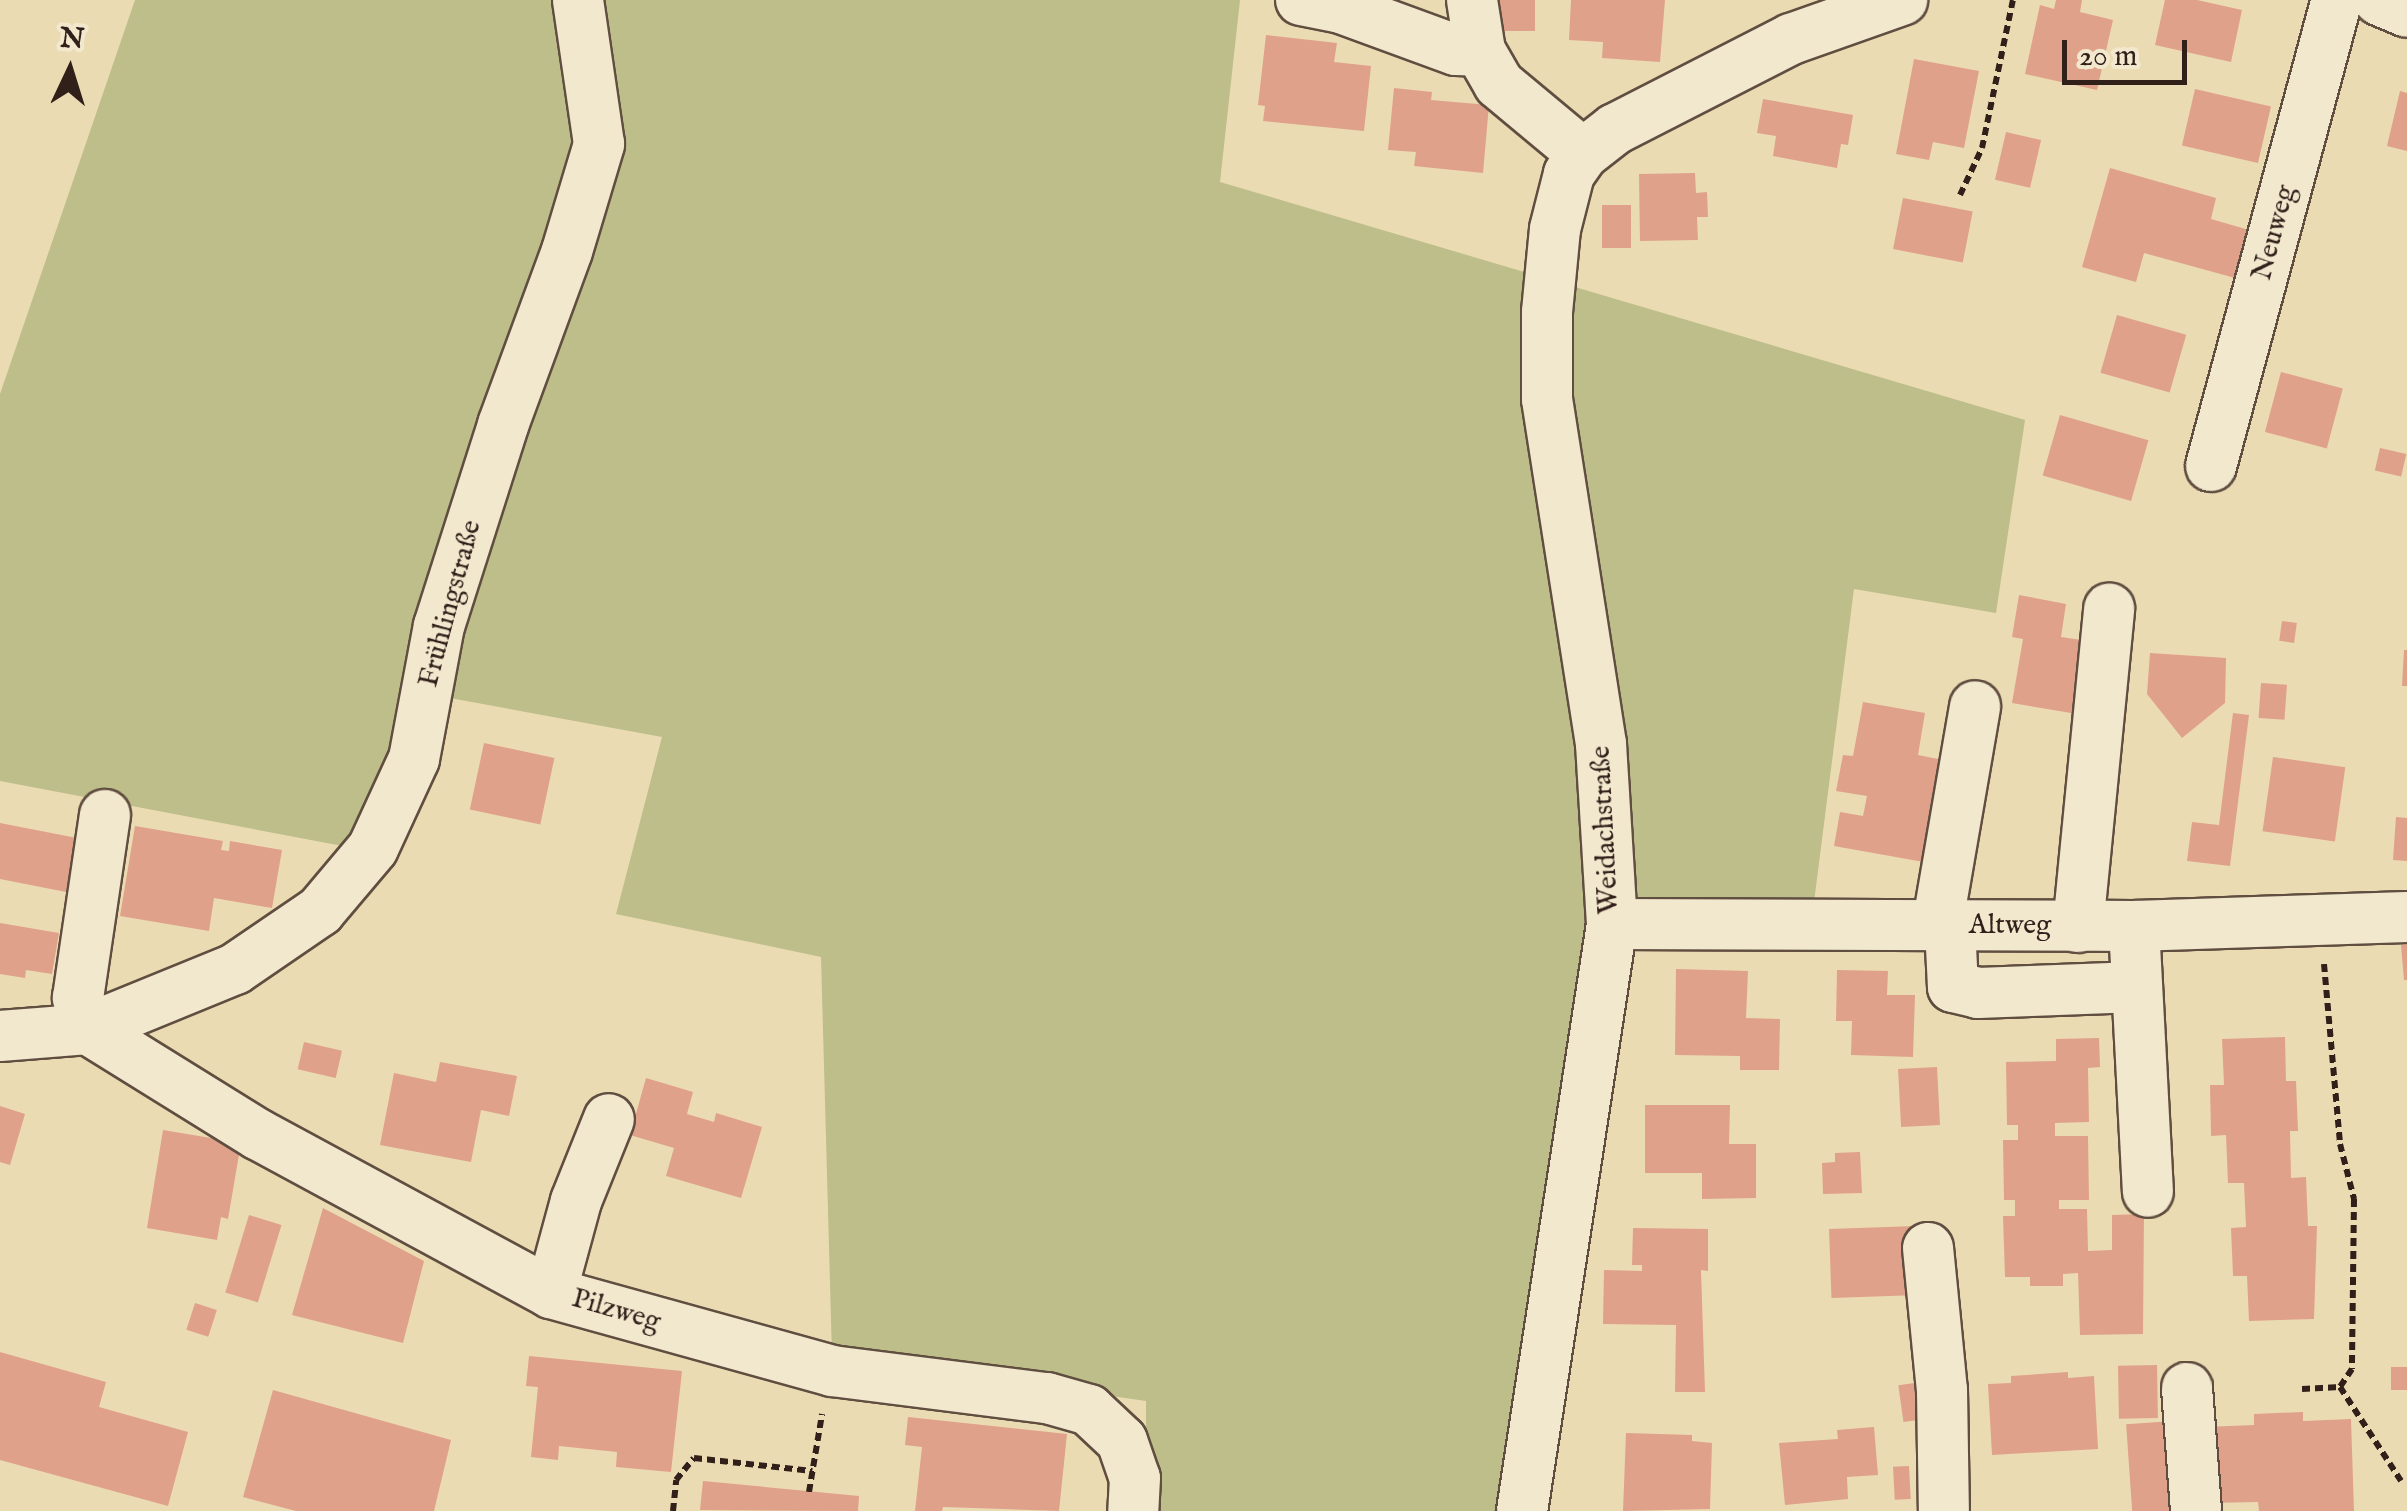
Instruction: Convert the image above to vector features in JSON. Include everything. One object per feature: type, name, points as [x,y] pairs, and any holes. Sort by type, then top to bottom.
[{"type":"street","name":"Frühlingstraße","points":[[0,1036],[88,1029],[235,969],[320,911],[374,848],[414,759],[439,626],[503,425],[567,251],[599,144],[578,0]]},
{"type":"street","points":[[1300,0],[1341,8],[1456,50],[1480,51]]},
{"type":"street","points":[[1472,0],[1480,51],[1499,84],[1583,154]]},
{"type":"street","name":"Weidachstraße","points":[[1522,1511],[1612,924],[1599,726],[1547,399],[1547,312],[1555,229],[1569,174],[1583,154],[1615,129],[1791,39],[1902,0]]},
{"type":"street","name":"Neuweg","points":[[2211,466],[2337,0]]},
{"type":"street","points":[[2379,0],[2407,12]]},
{"type":"street","points":[[2078,927],[2109,610]]},
{"type":"street","points":[[1976,706],[1944,926],[1954,987],[1978,993],[2137,987]]},
{"type":"street","points":[[88,1029],[78,998],[105,816]]},
{"type":"street","name":"Altweg","points":[[1612,924],[2078,927],[2407,917]]},
{"type":"street","points":[[2134,926],[2148,1192]]},
{"type":"street","name":"Pilzweg","points":[[88,1029],[259,1135],[551,1292],[832,1371],[1047,1398],[1089,1410],[1122,1441],[1135,1478],[1134,1511]]},
{"type":"street","points":[[551,1292],[576,1201],[609,1119]]},
{"type":"street","points":[[1928,1248],[1942,1390],[1944,1511]]},
{"type":"street","points":[[2187,1388],[2196,1511]]},
{"type":"path","points":[[1960,194],[1982,148],[2014,0]]},
{"type":"path","points":[[2320,920],[2340,1144],[2354,1199],[2352,1368],[2340,1387]]},
{"type":"path","points":[[809,1492],[832,1371]]},
{"type":"path","points":[[2302,1389],[2340,1387]]},
{"type":"path","points":[[2340,1387],[2401,1481]]},
{"type":"path","points":[[673,1511],[676,1480],[694,1458],[812,1471]]},
{"type":"green space","points":[[135,0],[1240,0],[1220,182],[2025,420],[1996,613],[1854,589],[1813,910],[1602,920],[1515,1511],[1146,1511],[1146,1401],[832,1356],[821,957],[616,914],[662,737],[450,698],[353,848],[0,781],[0,394]]},
{"type":"building","points":[[1499,0],[1535,0],[1535,31],[1499,31]]},
{"type":"building","points":[[1571,0],[1665,0],[1660,62],[1602,58],[1603,42],[1569,40]]},
{"type":"building","points":[[2056,0],[2082,0],[2080,12],[2113,20],[2097,90],[2025,74],[2040,5],[2054,9]]},
{"type":"building","points":[[2165,0],[2197,0],[2242,10],[2231,62],[2155,45]]},
{"type":"building","points":[[1266,35],[1337,43],[1334,62],[1371,66],[1364,131],[1263,121],[1265,106],[1258,105]]},
{"type":"building","points":[[1914,59],[1979,71],[1964,148],[1933,142],[1929,160],[1896,154]]},
{"type":"building","points":[[1394,88],[1432,92],[1431,100],[1489,105],[1483,173],[1414,166],[1416,152],[1388,150]]},
{"type":"building","points":[[2195,89],[2271,107],[2258,163],[2182,146]]},
{"type":"building","points":[[2400,91],[2407,93],[2407,151],[2387,146]]},
{"type":"building","points":[[1763,99],[1853,115],[1848,145],[1841,144],[1837,168],[1773,156],[1776,136],[1757,133]]},
{"type":"building","points":[[2006,132],[2041,140],[2030,188],[1995,180]]},
{"type":"building","points":[[2110,168],[2216,198],[2211,219],[2249,230],[2235,278],[2144,253],[2136,282],[2082,267]]},
{"type":"building","points":[[1695,173],[1696,193],[1707,192],[1708,217],[1697,217],[1698,240],[1640,241],[1639,174]]},
{"type":"building","points":[[1903,198],[1973,212],[1963,263],[1893,249]]},
{"type":"building","points":[[1602,205],[1631,205],[1631,248],[1602,248]]},
{"type":"building","points":[[2117,315],[2186,335],[2170,393],[2100,373]]},
{"type":"building","points":[[2281,372],[2343,389],[2327,448],[2265,432]]},
{"type":"building","points":[[2060,415],[2148,440],[2131,501],[2043,476]]},
{"type":"building","points":[[2380,448],[2406,454],[2401,476],[2375,470]]},
{"type":"building","points":[[2019,595],[2066,604],[2061,637],[2095,642],[2083,715],[2012,703],[2023,639],[2012,637]]},
{"type":"building","points":[[2282,621],[2297,623],[2294,643],[2279,641]]},
{"type":"building","points":[[2407,650],[2407,686],[2402,686]]},
{"type":"building","points":[[2150,653],[2226,658],[2225,703],[2182,738],[2147,694]]},
{"type":"building","points":[[2261,683],[2287,685],[2284,720],[2259,718]]},
{"type":"building","points":[[1863,702],[1925,713],[1918,755],[1953,762],[1935,864],[1834,846],[1840,812],[1863,816],[1867,796],[1836,791],[1843,755],[1853,756]]},
{"type":"building","points":[[2233,713],[2249,715],[2230,866],[2187,861],[2192,822],[2219,825]]},
{"type":"building","points":[[484,743],[554,758],[540,824],[470,810]]},
{"type":"building","points":[[2273,757],[2345,767],[2335,841],[2263,831]]},
{"type":"building","points":[[2396,817],[2407,818],[2407,861],[2393,860]]},
{"type":"building","points":[[0,823],[77,838],[66,892],[0,879]]},
{"type":"building","points":[[135,826],[223,841],[221,850],[229,851],[230,841],[282,850],[272,908],[214,898],[209,931],[120,916]]},
{"type":"building","points":[[0,923],[59,933],[52,974],[26,970],[25,978],[0,974]]},
{"type":"building","points":[[2407,944],[2407,980],[2404,980],[2401,945]]},
{"type":"building","points":[[1676,969],[1748,971],[1746,1018],[1780,1019],[1779,1070],[1740,1070],[1740,1056],[1675,1055]]},
{"type":"building","points":[[1837,970],[1888,971],[1887,995],[1915,995],[1913,1057],[1851,1055],[1852,1021],[1836,1021]]},
{"type":"building","points":[[2285,1037],[2286,1081],[2296,1081],[2298,1131],[2290,1131],[2291,1178],[2306,1177],[2308,1226],[2317,1226],[2314,1319],[2249,1321],[2247,1276],[2233,1276],[2231,1228],[2246,1227],[2244,1183],[2228,1183],[2226,1135],[2211,1136],[2210,1085],[2224,1085],[2222,1039]]},
{"type":"building","points":[[2099,1038],[2100,1067],[2088,1068],[2089,1122],[2055,1123],[2055,1136],[2088,1136],[2089,1200],[2059,1200],[2059,1209],[2087,1209],[2088,1251],[2112,1250],[2112,1215],[2144,1214],[2143,1334],[2080,1335],[2078,1273],[2063,1274],[2063,1286],[2030,1286],[2030,1277],[2005,1277],[2003,1216],[2015,1216],[2015,1200],[2004,1200],[2003,1140],[2018,1140],[2018,1125],[2007,1125],[2006,1062],[2056,1061],[2056,1039]]},
{"type":"building","points":[[304,1042],[342,1051],[336,1078],[298,1069]]},
{"type":"building","points":[[440,1062],[517,1076],[509,1116],[481,1110],[471,1162],[380,1145],[394,1073],[436,1082]]},
{"type":"building","points":[[1937,1067],[1940,1125],[1901,1127],[1898,1069]]},
{"type":"building","points":[[646,1078],[693,1092],[687,1114],[714,1122],[716,1113],[762,1127],[741,1198],[666,1176],[674,1148],[630,1135]]},
{"type":"building","points":[[1645,1105],[1730,1105],[1729,1144],[1756,1144],[1756,1198],[1702,1199],[1702,1173],[1645,1173]]},
{"type":"building","points":[[0,1106],[25,1114],[10,1165],[0,1162]]},
{"type":"building","points":[[163,1130],[241,1143],[228,1219],[221,1217],[217,1240],[147,1228]]},
{"type":"building","points":[[1860,1152],[1862,1193],[1823,1194],[1822,1163],[1835,1162],[1835,1153]]},
{"type":"building","points":[[323,1208],[424,1261],[403,1343],[292,1315]]},
{"type":"building","points":[[249,1215],[282,1225],[258,1302],[225,1292]]},
{"type":"building","points":[[1916,1226],[1918,1295],[1831,1298],[1829,1229]]},
{"type":"building","points":[[1633,1228],[1708,1229],[1708,1271],[1701,1270],[1705,1392],[1675,1392],[1676,1325],[1603,1324],[1604,1270],[1642,1271],[1642,1265],[1632,1265]]},
{"type":"building","points":[[195,1303],[217,1310],[208,1337],[186,1330]]},
{"type":"building","points":[[0,1352],[106,1382],[99,1407],[188,1432],[168,1506],[0,1460]]},
{"type":"building","points":[[529,1356],[682,1371],[671,1472],[616,1467],[617,1452],[559,1446],[558,1460],[531,1457],[538,1387],[526,1386]]},
{"type":"building","points":[[2157,1365],[2158,1418],[2119,1419],[2118,1366]]},
{"type":"building","points":[[2391,1367],[2407,1367],[2407,1390],[2391,1390]]},
{"type":"building","points":[[2068,1372],[2068,1378],[2094,1376],[2098,1449],[1992,1455],[1988,1384],[2011,1383],[2011,1376]]},
{"type":"building","points":[[1929,1381],[1934,1418],[1903,1422],[1898,1385]]},
{"type":"building","points":[[273,1390],[451,1440],[434,1511],[296,1511],[243,1497]]},
{"type":"building","points":[[2303,1412],[2303,1421],[2351,1419],[2354,1511],[2259,1511],[2258,1502],[2208,1503],[2205,1427],[2254,1425],[2254,1414]]},
{"type":"building","points":[[908,1417],[1067,1434],[1059,1511],[943,1507],[942,1511],[915,1511],[922,1447],[905,1445]]},
{"type":"building","points":[[2173,1421],[2179,1511],[2132,1511],[2126,1424]]},
{"type":"building","points":[[1874,1427],[1878,1475],[1847,1477],[1848,1499],[1785,1505],[1779,1443],[1838,1439],[1837,1430]]},
{"type":"building","points":[[1626,1433],[1692,1435],[1692,1441],[1712,1443],[1710,1509],[1623,1511]]},
{"type":"building","points":[[1909,1466],[1911,1499],[1895,1500],[1893,1467]]},
{"type":"building","points":[[703,1481],[859,1496],[858,1511],[700,1510]]}]
